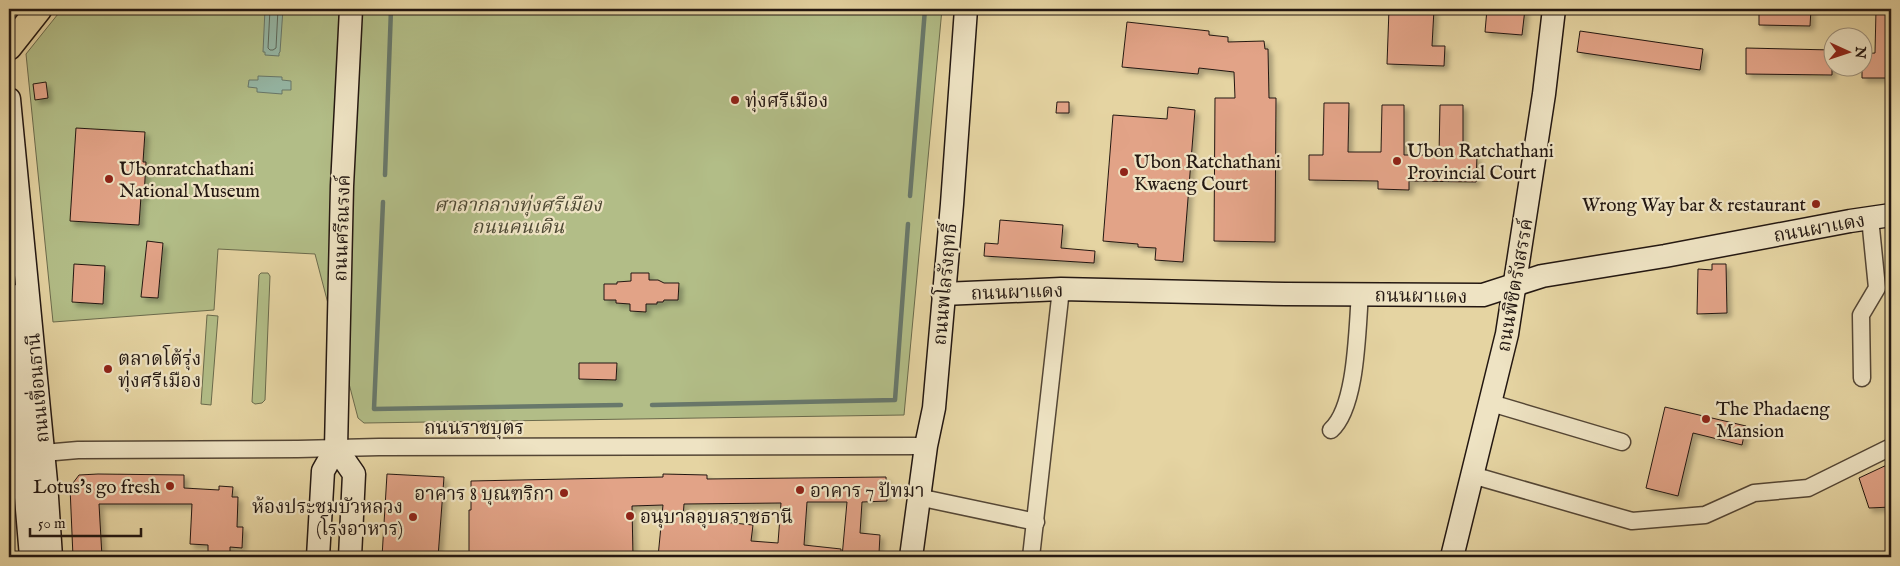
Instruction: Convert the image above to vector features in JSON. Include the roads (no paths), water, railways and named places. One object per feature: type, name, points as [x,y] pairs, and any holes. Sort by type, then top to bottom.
[{"type":"main road","points":[[9,47],[39,9]]},
{"type":"street","name":"ถนนศรีณรงค์","points":[[318,557],[323,472],[336,448],[342,196],[351,9]]},
{"type":"street","name":"ถนนพโลรังฤทธิ์","points":[[911,557],[918,497],[934,408],[966,9]]},
{"type":"street","name":"ถนนพิชิตรังสรรค์","points":[[1452,557],[1507,334],[1544,94],[1554,9]]},
{"type":"street","name":"ถนนเขื่อนธานี","points":[[9,99],[31,557]]},
{"type":"street","points":[[1862,378],[1861,315],[1877,288],[1881,217]]},
{"type":"street","name":"ถนนผาแดง","points":[[943,294],[1061,289],[1285,294],[1483,295],[1542,276],[1881,217]]},
{"type":"street","points":[[1031,557],[1061,289]]},
{"type":"street","name":"ถนนเขื่อนธานี","points":[[9,294],[25,455],[51,557]]},
{"type":"street","points":[[1331,430],[1340,418],[1353,377],[1360,294]]},
{"type":"street","points":[[1491,404],[1622,442]]},
{"type":"street","name":"ถนนราชบุตร","points":[[25,455],[78,450],[926,446]]},
{"type":"street","points":[[1472,475],[1632,521],[1705,515],[1754,493],[1808,488],[1891,447]]},
{"type":"street","points":[[336,448],[354,474],[350,557]]},
{"type":"street","points":[[918,497],[1036,522]]},
{"type":"water","points":[[265,9],[283,9],[279,56],[265,55],[265,52],[263,52]]},
{"type":"water","points":[[258,76],[282,77],[282,80],[291,81],[291,90],[282,90],[282,94],[257,92],[257,88],[248,87],[249,80],[258,80]]},
{"type":"waterway","points":[[385,175],[391,9]]},
{"type":"waterway","points":[[910,196],[925,9]]},
{"type":"waterway","points":[[383,202],[374,409],[621,405]]},
{"type":"waterway","points":[[652,405],[895,400],[908,224]]},
{"type":"place","name":"ทุ่งศรีเมือง","points":[[735,100]]},
{"type":"place","name":"Ubon Ratchathani Provincial Court","points":[[1397,161]]},
{"type":"place","name":"Ubon Ratchathani Kwaeng Court","points":[[1124,172]]},
{"type":"place","name":"Ubonratchathani National Museum","points":[[109,179]]},
{"type":"place","name":"Wrong Way bar & restaurant","points":[[1816,204]]},
{"type":"place","name":"ตลาดโต้รุ่ง ทุ่งศรีเมือง","points":[[108,369]]},
{"type":"place","name":"The Phadaeng Mansion","points":[[1706,419]]},
{"type":"place","name":"Lotus's go fresh","points":[[170,486]]},
{"type":"place","name":"อาคาร 7 ปัทมา","points":[[800,490]]},
{"type":"place","name":"อาคาร 8 บุณฑริกา","points":[[564,493]]},
{"type":"place","name":"อนุบาลอุบลราชธานี","points":[[630,516]]},
{"type":"place","name":"ห้องประชุมบัวหลวง (โรงอาหาร)","points":[[413,517]]},
{"type":"park label","name":"ศาลากลางทุ่งศรีเมือง ถนนคนเดิน","points":[[518,215]]}]
